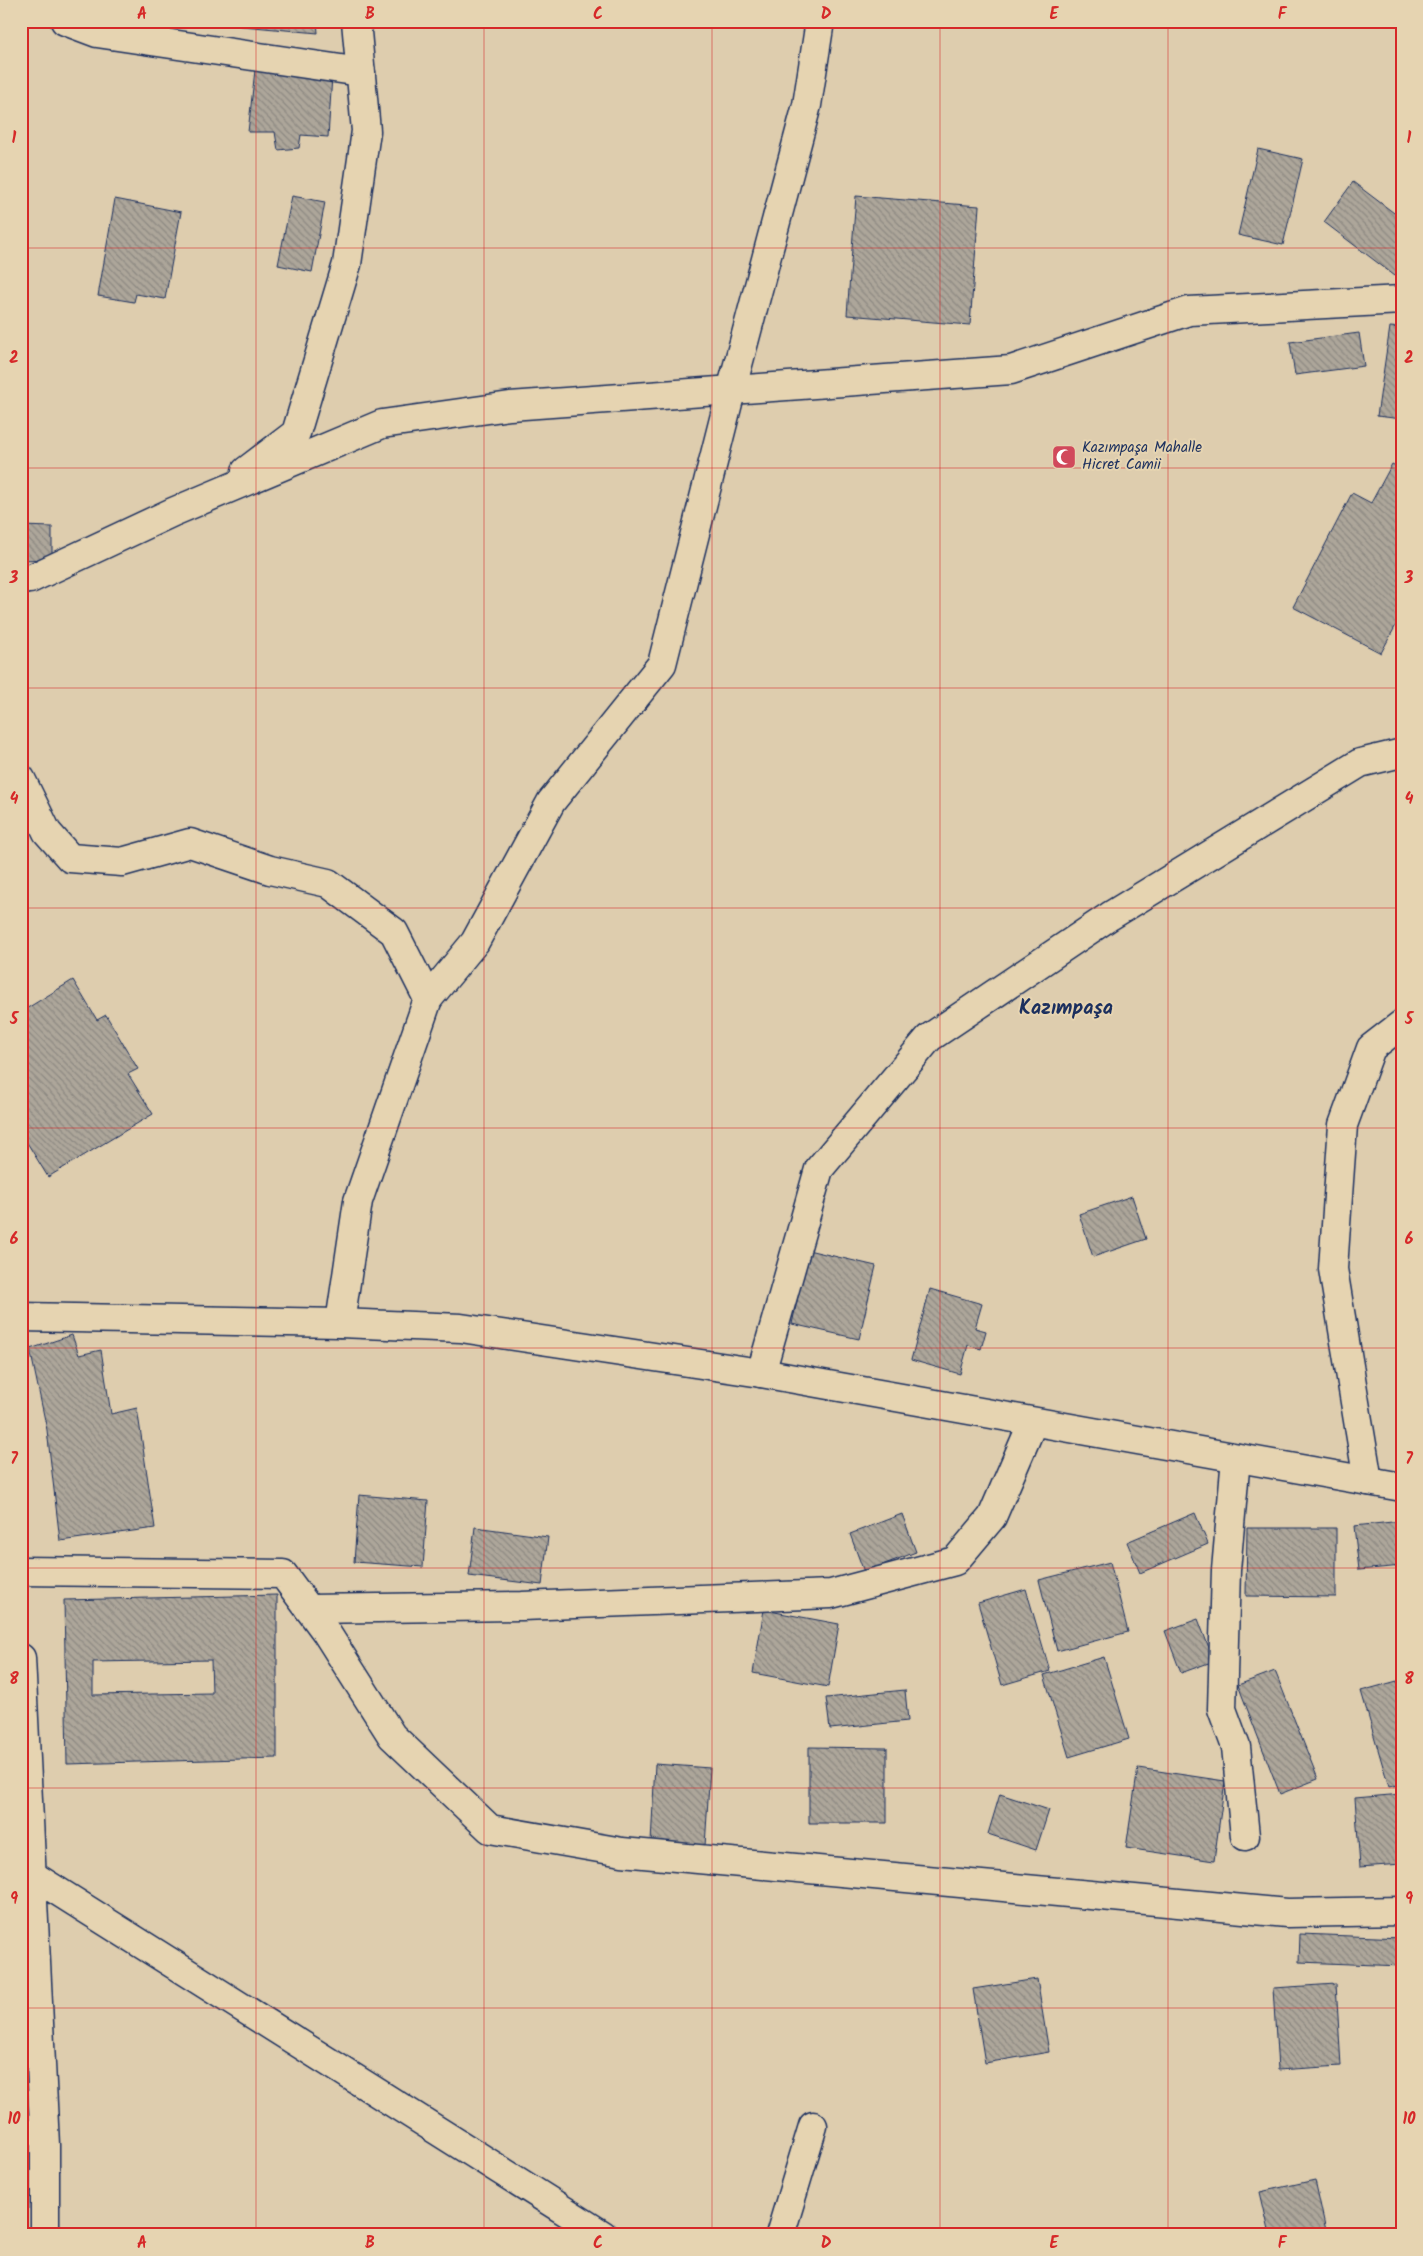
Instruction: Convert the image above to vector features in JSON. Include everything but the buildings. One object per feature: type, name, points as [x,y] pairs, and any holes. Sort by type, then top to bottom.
[{"type":"street","points":[[65,21],[361,72]]},
{"type":"street","points":[[213,495],[296,433],[347,264],[366,131],[356,21]]},
{"type":"street","points":[[340,1323],[358,1201],[428,999],[475,942],[551,802],[662,664],[731,391],[807,105],[820,21]]},
{"type":"street","points":[[24,587],[213,495],[382,424],[510,406],[1010,370],[1189,311],[1402,300]]},
{"type":"street","points":[[761,1373],[818,1169],[928,1038],[1110,916],[1360,763],[1402,753]]},
{"type":"street","points":[[21,779],[47,832],[70,858],[122,862],[190,843],[270,870],[328,883],[394,932],[428,999]]},
{"type":"street","points":[[1368,1481],[1333,1269],[1338,1181],[1343,1125],[1371,1048],[1402,1024]]},
{"type":"street","points":[[21,1317],[340,1323],[461,1328],[761,1373],[1402,1487]]},
{"type":"street","points":[[309,1609],[522,1606],[831,1594],[954,1561],[992,1516],[1033,1422]]},
{"type":"street","points":[[1236,1458],[1226,1570],[1222,1709],[1236,1748],[1244,1836]]},
{"type":"street","points":[[21,1571],[283,1574],[309,1609],[392,1736],[490,1830],[622,1852],[1287,1913],[1402,1911]]},
{"type":"street","points":[[21,1658],[46,2145],[45,2235]]},
{"type":"street","points":[[32,1875],[604,2235]]},
{"type":"street","points":[[780,2235],[813,2126]]},
{"type":"place","name":"Kazımpaşa Mahalle Hicret Camii","points":[[1064,457]]},
{"type":"district","name":"Kazımpaşa","points":[[1066,1009]]}]
